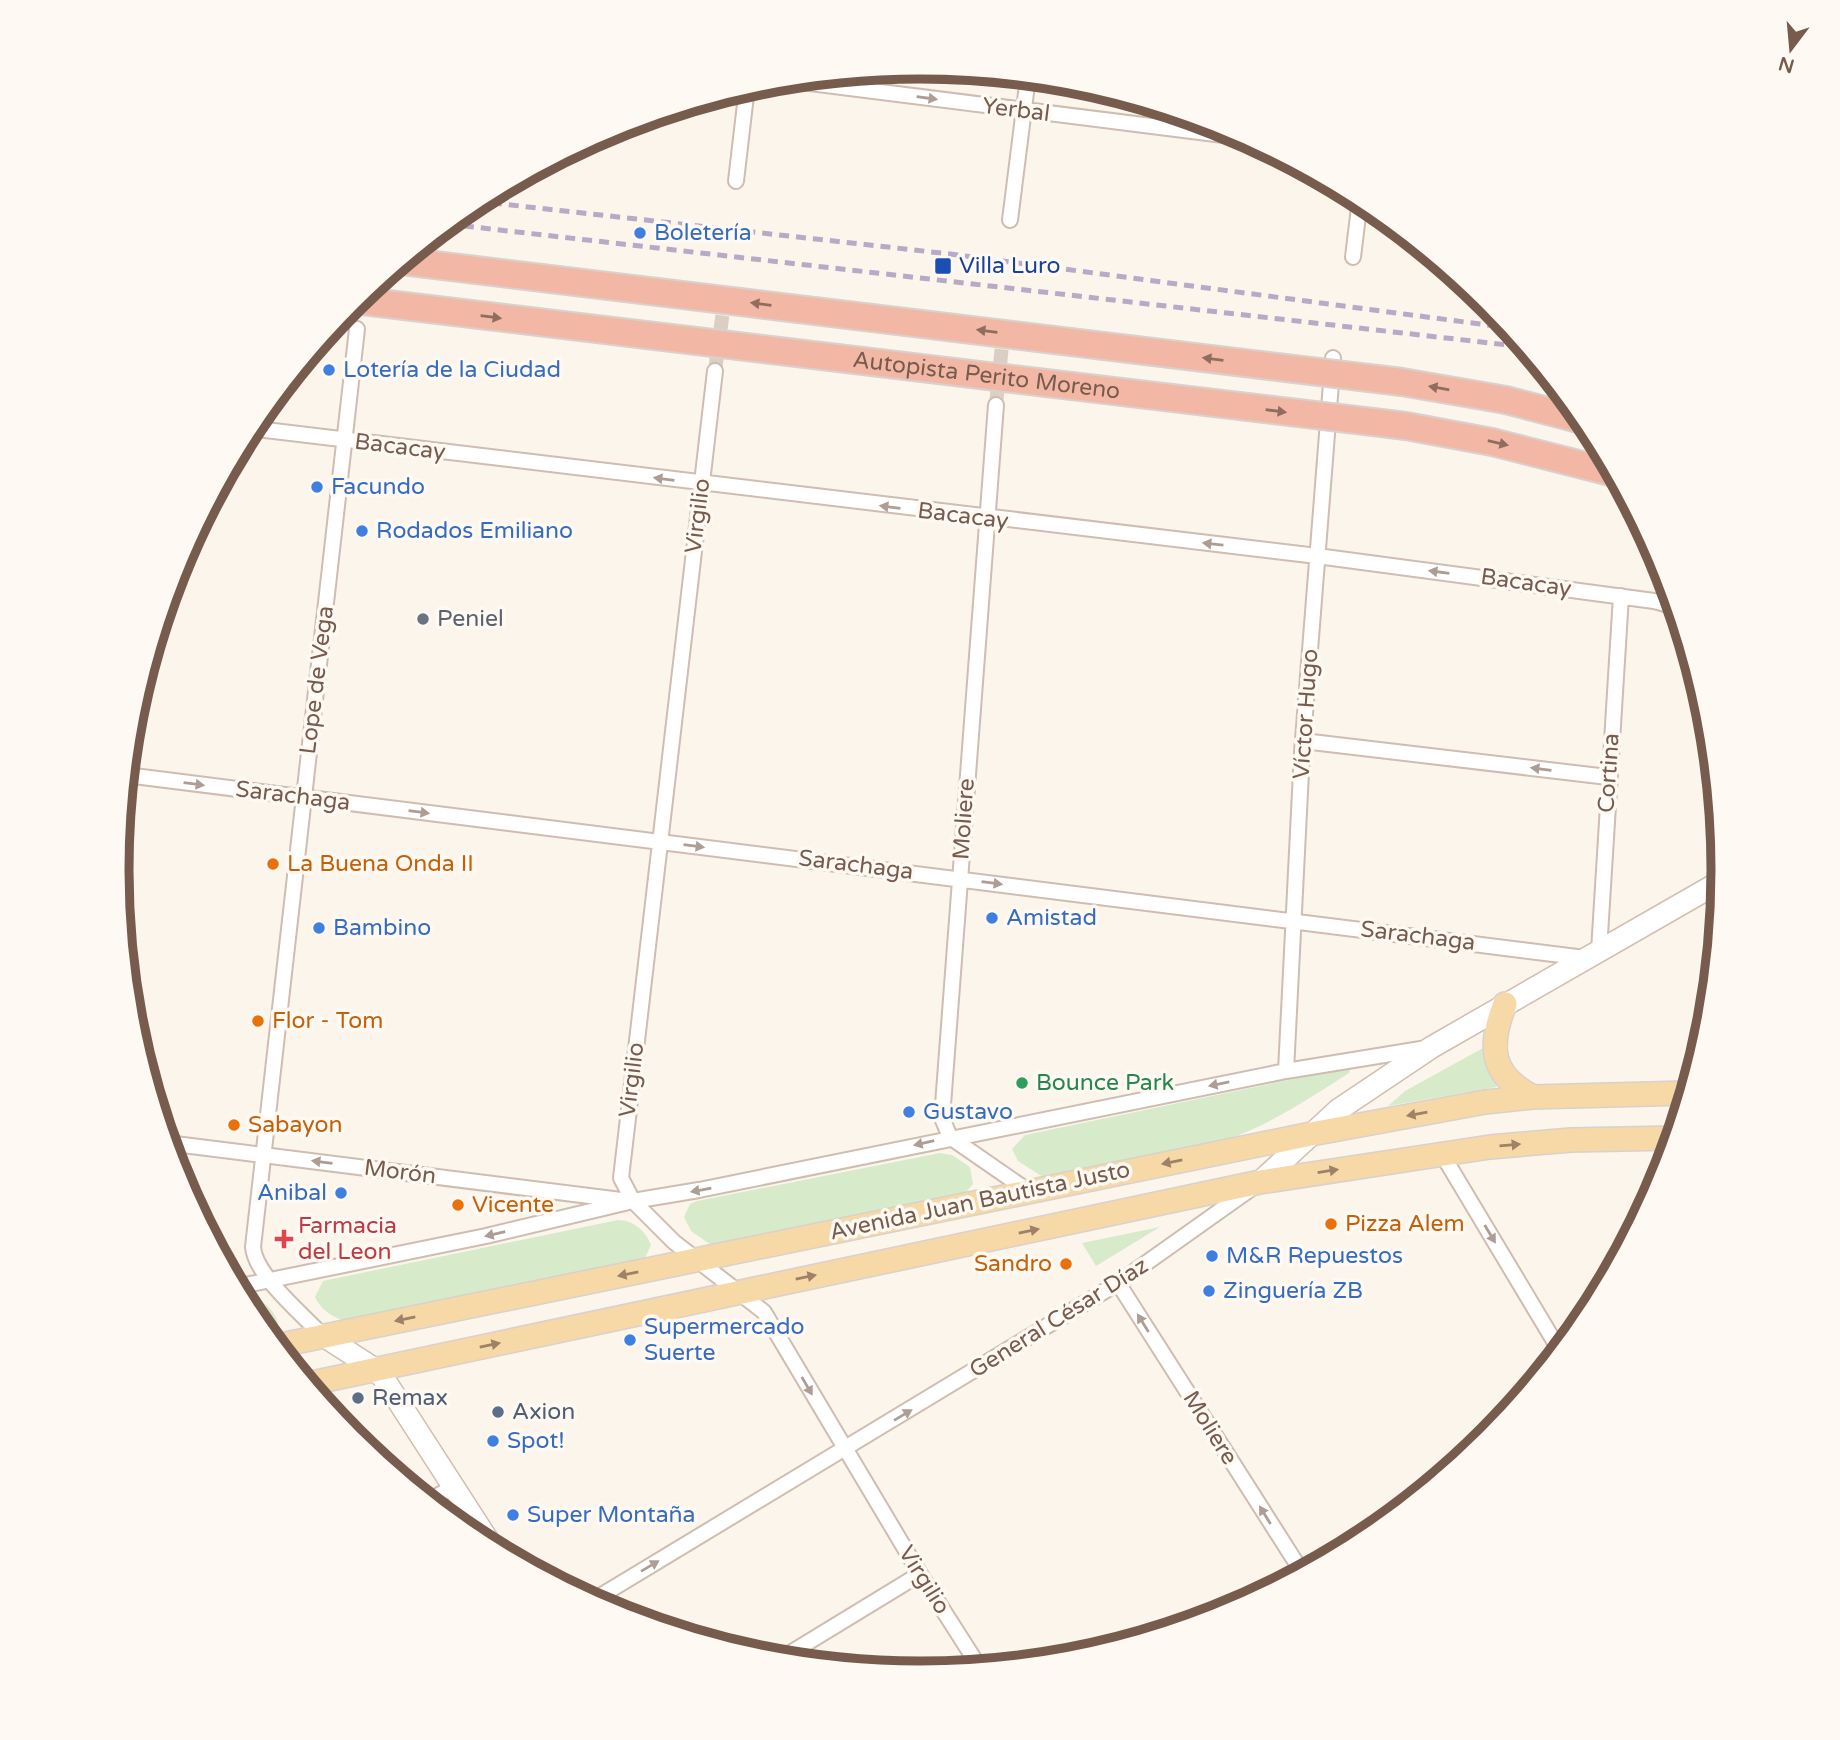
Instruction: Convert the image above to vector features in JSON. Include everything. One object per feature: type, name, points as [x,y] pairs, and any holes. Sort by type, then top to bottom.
[{"type":"highway","name":"Autopista Perito Moreno","points":[[413,262],[1402,382],[1506,400],[1568,416]]},
{"type":"highway","name":"Autopista Perito Moreno","points":[[370,302],[1406,426],[1493,442],[1603,470]]},
{"type":"main road","points":[[1505,1004],[1494,1042],[1498,1065],[1512,1084],[1533,1097]]},
{"type":"main road","name":"Avenida Juan Bautista Justo","points":[[286,1344],[1311,1133],[1485,1102],[1533,1097],[1678,1093]]},
{"type":"main road","name":"Avenida Juan Bautista Justo","points":[[317,1382],[1260,1182],[1443,1154],[1571,1140],[1664,1138]]},
{"type":"street","name":"Yerbal","points":[[825,85],[1207,133]]},
{"type":"street","points":[[1010,220],[1027,87]]},
{"type":"street","points":[[736,181],[746,99]]},
{"type":"street","points":[[1353,257],[1359,211]]},
{"type":"street","name":"Lope de Vega","points":[[322,1335],[270,1280],[254,1258],[262,1155],[357,329]]},
{"type":"street","name":"Víctor Hugo","points":[[1286,1071],[1303,741],[1333,358]]},
{"type":"street","name":"Virgilio","points":[[715,371],[621,1178],[633,1201],[695,1260],[764,1312],[920,1574],[975,1660]]},
{"type":"street","name":"Moliere","points":[[950,1137],[942,1118],[996,405]]},
{"type":"street","name":"Bacacay","points":[[262,430],[987,519],[1317,556],[1622,596],[1665,605]]},
{"type":"street","name":"Cortina","points":[[1592,955],[1622,596]]},
{"type":"street","points":[[1303,741],[1608,777]]},
{"type":"street","name":"Sarachaga","points":[[135,776],[1293,921],[1592,955]]},
{"type":"street","name":"General César Díaz","points":[[603,1595],[1118,1283],[1260,1182],[1311,1133],[1355,1098],[1432,1047],[1711,887]]},
{"type":"street","points":[[247,1285],[486,1236],[633,1201],[699,1191],[950,1137],[1286,1071],[1432,1047]]},
{"type":"street","points":[[950,1137],[1028,1191]]},
{"type":"street","name":"Morón","points":[[179,1144],[633,1201]]},
{"type":"street","points":[[1443,1154],[1555,1342]]},
{"type":"street","name":"Moliere","points":[[1118,1283],[1297,1565]]},
{"type":"street","points":[[322,1335],[375,1369],[391,1389],[481,1528]]},
{"type":"street","points":[[436,1497],[454,1486]]},
{"type":"street","points":[[795,1650],[920,1574]]},
{"type":"green space","points":[[1483,1048],[1498,1083],[1496,1087],[1388,1106],[1405,1091]]},
{"type":"green space","points":[[1346,1068],[1350,1070],[1349,1073],[1305,1101],[1260,1126],[1228,1139],[1043,1177],[1018,1161],[1012,1149],[1025,1135]]},
{"type":"green space","points":[[940,1153],[952,1155],[970,1167],[973,1184],[966,1192],[711,1245],[691,1231],[684,1217],[690,1204],[697,1201]]},
{"type":"green space","points":[[618,1220],[634,1224],[646,1235],[651,1245],[644,1260],[347,1321],[328,1313],[315,1297],[323,1281]]},
{"type":"green space","points":[[1160,1227],[1096,1266],[1082,1243]]},
{"type":"green space","points":[[255,1298],[270,1308],[278,1324],[275,1328]]},
{"type":"tunnel","points":[[715,371],[724,303]]},
{"type":"tunnel","points":[[996,405],[1002,345]]},
{"type":"railway","points":[[494,203],[950,254],[1493,326]]},
{"type":"railway","points":[[461,226],[1513,346]]},
{"type":"place","name":"Boletería","points":[[640,233]]},
{"type":"place","name":"Villa Luro","points":[[943,266]]},
{"type":"place","name":"Lotería de la Ciudad","points":[[329,370]]},
{"type":"place","name":"Facundo","points":[[317,487]]},
{"type":"place","name":"Rodados Emiliano","points":[[362,531]]},
{"type":"place","name":"Peniel","points":[[423,619]]},
{"type":"place","name":"La Buena Onda II","points":[[273,864]]},
{"type":"place","name":"Amistad","points":[[992,918]]},
{"type":"place","name":"Bambino","points":[[319,928]]},
{"type":"place","name":"Flor - Tom","points":[[258,1021]]},
{"type":"place","name":"Bounce Park","points":[[1022,1083]]},
{"type":"place","name":"Gustavo","points":[[909,1112]]},
{"type":"place","name":"Sabayon","points":[[234,1125]]},
{"type":"place","name":"Anibal","points":[[341,1193]]},
{"type":"place","name":"Vicente","points":[[458,1205]]},
{"type":"place","name":"Pizza Alem","points":[[1331,1224]]},
{"type":"place","name":"Farmacia del Leon","points":[[284,1239]]},
{"type":"place","name":"M&R Repuestos","points":[[1212,1256]]},
{"type":"place","name":"Sandro","points":[[1066,1264]]},
{"type":"place","name":"Zinguería ZB","points":[[1209,1291]]},
{"type":"place","name":"Supermercado Suerte","points":[[630,1340]]},
{"type":"place","name":"Remax","points":[[358,1398]]},
{"type":"place","name":"Axion","points":[[498,1412]]},
{"type":"place","name":"Spot!","points":[[493,1441]]},
{"type":"place","name":"Super Montaña","points":[[513,1515]]}]
